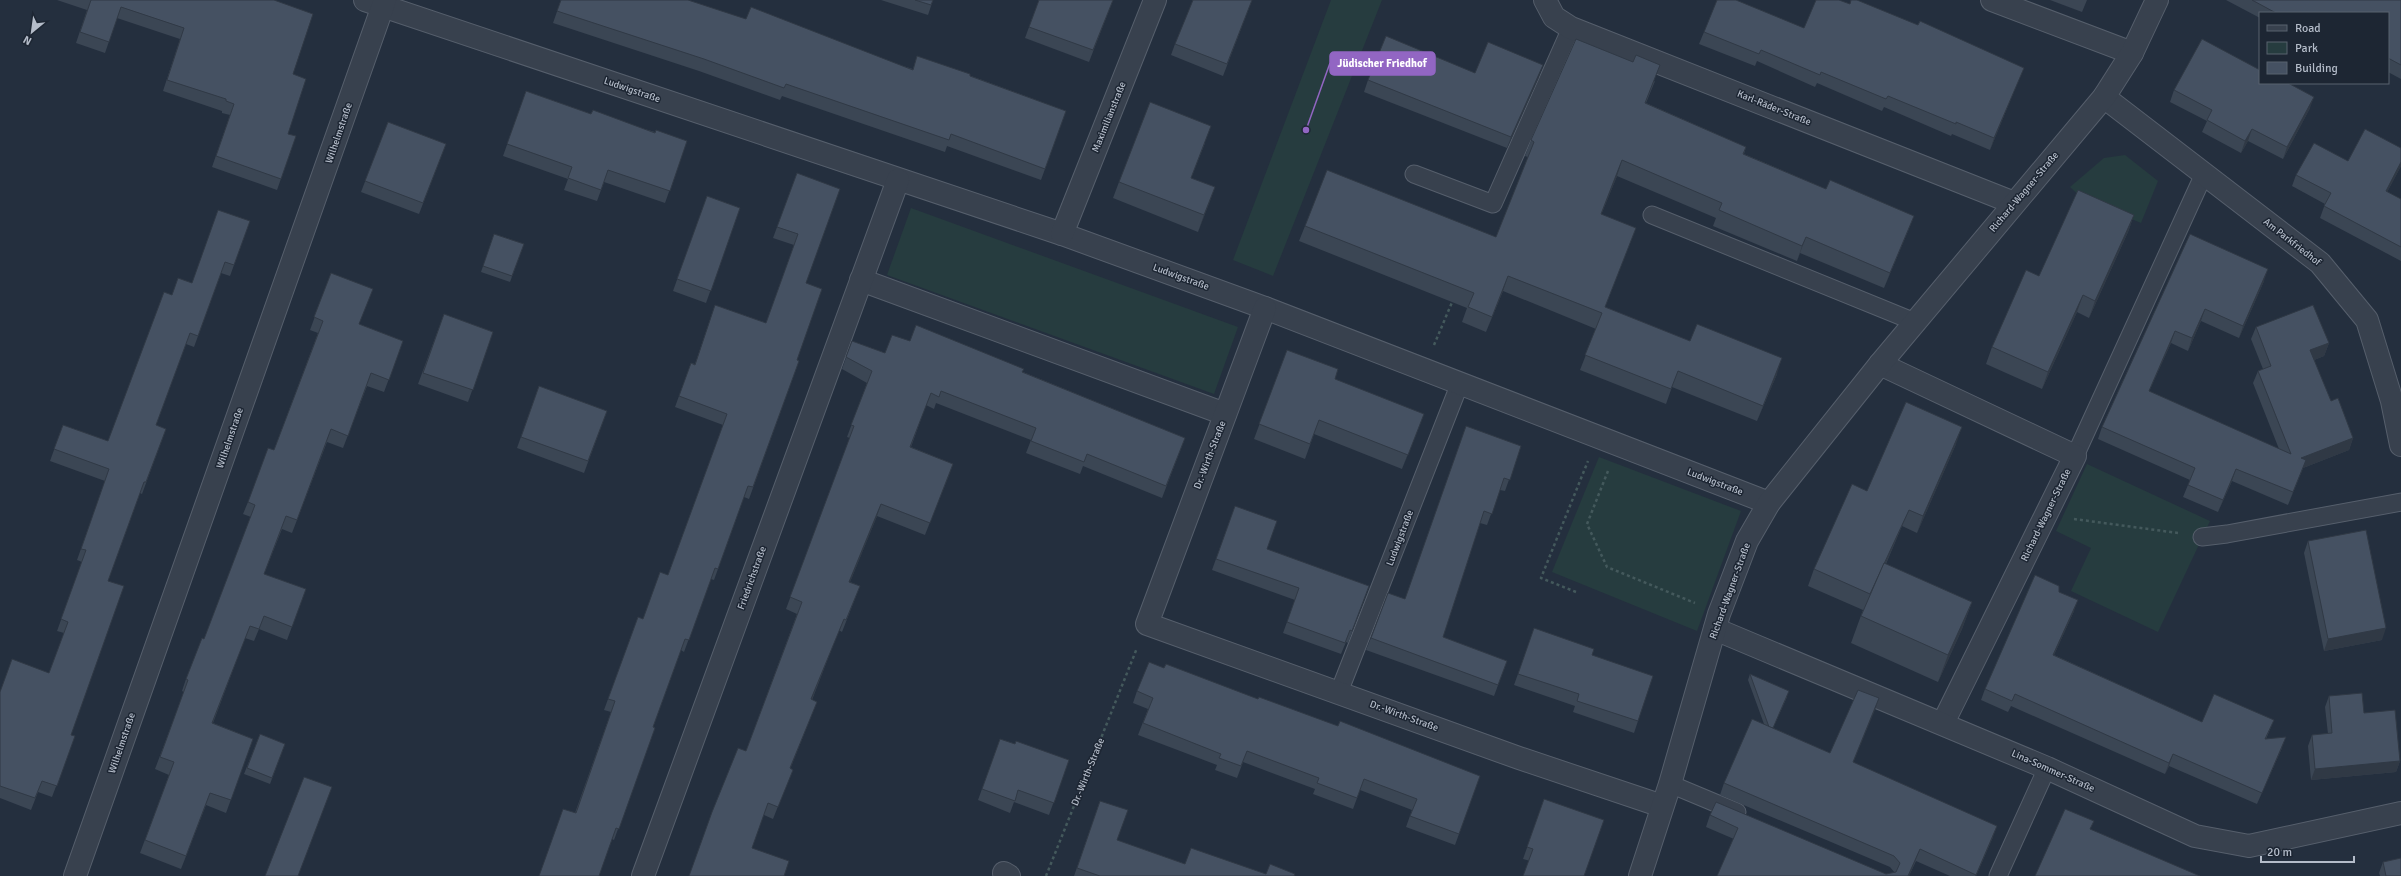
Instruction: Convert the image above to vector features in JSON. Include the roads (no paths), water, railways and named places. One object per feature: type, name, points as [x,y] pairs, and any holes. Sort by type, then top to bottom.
[{"type":"street","name":"Maximilianstraße","points":[[1062,234],[1155,0]]},
{"type":"street","name":"Karl-Räder-Straße","points":[[1545,0],[1554,17],[1571,28],[2014,203]]},
{"type":"street","points":[[1992,0],[2132,53]]},
{"type":"street","name":"Richard-Wagner-Straße","points":[[1640,876],[1670,784],[1717,621],[1747,542],[1769,503],[1880,364],[2104,97],[2132,53],[2157,0]]},
{"type":"street","name":"Ludwigstraße","points":[[378,2],[898,180],[1062,234],[1265,308],[1769,503]]},
{"type":"street","name":"Wilhelmstraße","points":[[75,876],[378,2]]},
{"type":"street","name":"Am Parkfriedhof","points":[[2104,97],[2320,263],[2367,320],[2392,401],[2401,445]]},
{"type":"street","points":[[898,180],[861,280],[1225,414]]},
{"type":"street","name":"Friedrichstraße","points":[[643,876],[861,280]]},
{"type":"street","name":"Dr.-Wirth-Straße","points":[[1265,308],[1147,624],[1519,758],[1662,806]]},
{"type":"street","points":[[1880,364],[2075,456]]},
{"type":"street","name":"Richard-Wagner-Straße","points":[[1943,723],[2075,456]]},
{"type":"street","name":"Lina-Sommer-Straße","points":[[1717,621],[1943,723],[2047,768],[2195,836],[2249,846],[2401,813]]},
{"type":"lane","points":[[1414,174],[1493,204],[1571,28]]},
{"type":"lane","points":[[2075,456],[2204,174]]},
{"type":"lane","points":[[1652,215],[1915,322]]},
{"type":"lane","name":"Ludwigstraße","points":[[1339,692],[1460,383]]},
{"type":"lane","points":[[2202,536],[2227,534],[2401,502]]},
{"type":"lane","points":[[1998,876],[2047,768]]},
{"type":"lane","points":[[1670,784],[1755,819]]},
{"type":"place","name":"Jüdischer Friedhof","points":[[1306,130]]}]
